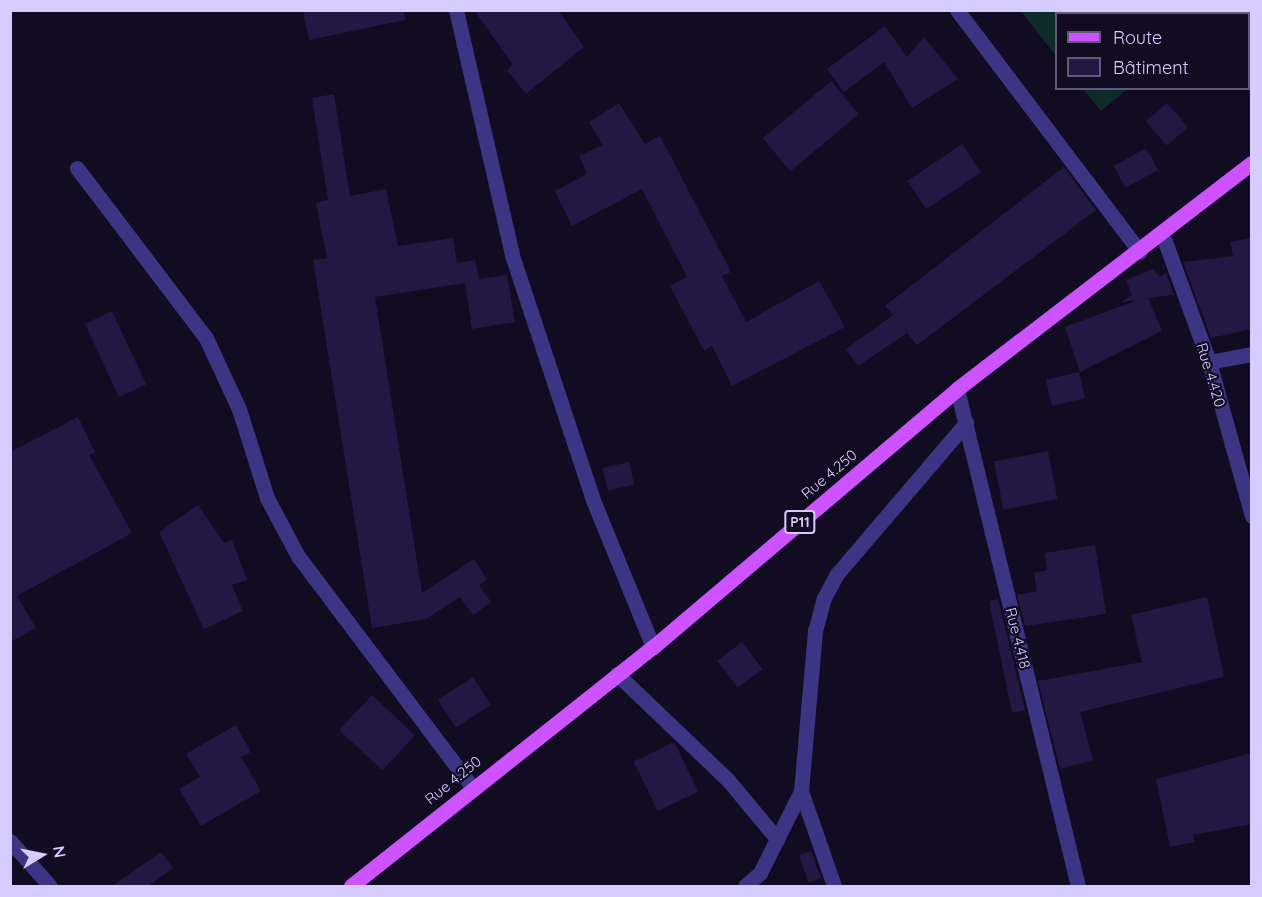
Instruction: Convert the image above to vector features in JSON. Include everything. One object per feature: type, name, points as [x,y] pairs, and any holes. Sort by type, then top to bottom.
[{"type":"main road","name":"Rue 4.250","points":[[351,886],[472,787],[653,647],[957,389],[1163,236],[1251,163]]},
{"type":"street","points":[[456,10],[512,255],[593,500],[653,647]]},
{"type":"street","points":[[957,10],[1140,252]]},
{"type":"street","points":[[77,168],[206,338],[239,409],[267,498],[298,556],[472,787]]},
{"type":"street","name":"Rue 4.420","points":[[1163,236],[1209,362],[1251,516]]},
{"type":"street","points":[[1209,362],[1251,354]]},
{"type":"street","name":"Rue 4.418","points":[[957,389],[1078,886]]},
{"type":"street","points":[[745,886],[760,873],[801,791],[815,631],[824,598],[837,573],[966,423]]},
{"type":"street","points":[[617,674],[728,780],[777,839]]},
{"type":"street","points":[[801,791],[834,886]]},
{"type":"street","points":[[10,841],[50,886]]},
{"type":"green space","points":[[1021,11],[1218,11],[1055,12],[1055,55]]},
{"type":"green space","points":[[1084,90],[1126,90],[1101,111]]},
{"type":"building","points":[[303,10],[404,10],[405,20],[309,40]]},
{"type":"building","points":[[474,10],[558,10],[584,47],[526,94],[507,70],[513,65]]},
{"type":"building","points":[[885,26],[907,57],[924,37],[958,79],[912,108],[884,62],[844,92],[827,69]]},
{"type":"building","points":[[831,81],[859,114],[790,171],[763,138]]},
{"type":"building","points":[[334,94],[350,196],[386,189],[398,246],[453,238],[457,263],[475,260],[479,279],[507,275],[515,322],[472,329],[465,283],[375,297],[422,593],[474,559],[487,579],[479,585],[491,602],[473,615],[460,597],[426,619],[372,628],[313,260],[327,258],[316,203],[328,200],[312,98]]},
{"type":"building","points":[[619,103],[645,144],[660,136],[731,272],[722,276],[746,322],[819,281],[845,327],[732,386],[712,346],[704,351],[670,286],[687,277],[642,189],[572,226],[555,191],[587,174],[579,156],[603,145],[589,122]]},
{"type":"building","points":[[1167,103],[1188,127],[1167,146],[1146,121]]},
{"type":"building","points":[[962,144],[981,172],[926,209],[907,181]]},
{"type":"building","points":[[1146,148],[1158,170],[1126,188],[1114,166]]},
{"type":"building","points":[[1064,167],[1096,210],[917,345],[907,333],[858,366],[846,349],[893,315],[885,306]]},
{"type":"building","points":[[1251,238],[1251,329],[1211,338],[1183,262],[1233,256],[1230,242]]},
{"type":"building","points":[[1163,264],[1174,295],[1148,298],[1162,331],[1080,372],[1065,327],[1138,300],[1121,302],[1132,295],[1126,280],[1153,269],[1160,277],[1166,273]]},
{"type":"building","points":[[112,311],[146,384],[119,397],[85,324]]},
{"type":"building","points":[[1079,372],[1085,398],[1052,406],[1046,380]]},
{"type":"building","points":[[78,417],[95,452],[89,455],[132,533],[17,596],[36,628],[10,642],[10,452]]},
{"type":"building","points":[[1048,451],[1057,499],[1003,510],[994,461]]},
{"type":"building","points":[[629,462],[634,484],[608,490],[603,468]]},
{"type":"building","points":[[198,505],[224,543],[232,540],[247,580],[232,585],[243,611],[204,629],[159,532]]},
{"type":"building","points":[[1095,545],[1106,614],[1025,626],[1017,595],[1037,591],[1034,573],[1047,570],[1045,553]]},
{"type":"building","points":[[1207,597],[1224,677],[1080,712],[1093,760],[1060,769],[1038,681],[1142,662],[1131,615]]},
{"type":"building","points":[[998,599],[1025,710],[1012,713],[989,601]]},
{"type":"building","points":[[742,642],[762,669],[738,688],[717,661]]},
{"type":"building","points":[[473,677],[491,705],[456,728],[438,700]]},
{"type":"building","points":[[372,695],[415,735],[382,770],[339,730]]},
{"type":"building","points":[[236,725],[251,752],[241,757],[261,791],[201,826],[179,789],[200,777],[186,754]]},
{"type":"building","points":[[674,742],[698,791],[658,811],[634,762]]},
{"type":"building","points":[[1251,753],[1251,824],[1193,835],[1195,842],[1170,847],[1156,779]]},
{"type":"building","points":[[811,851],[821,878],[809,883],[799,855]]},
{"type":"building","points":[[161,852],[173,868],[148,886],[112,886]]}]
